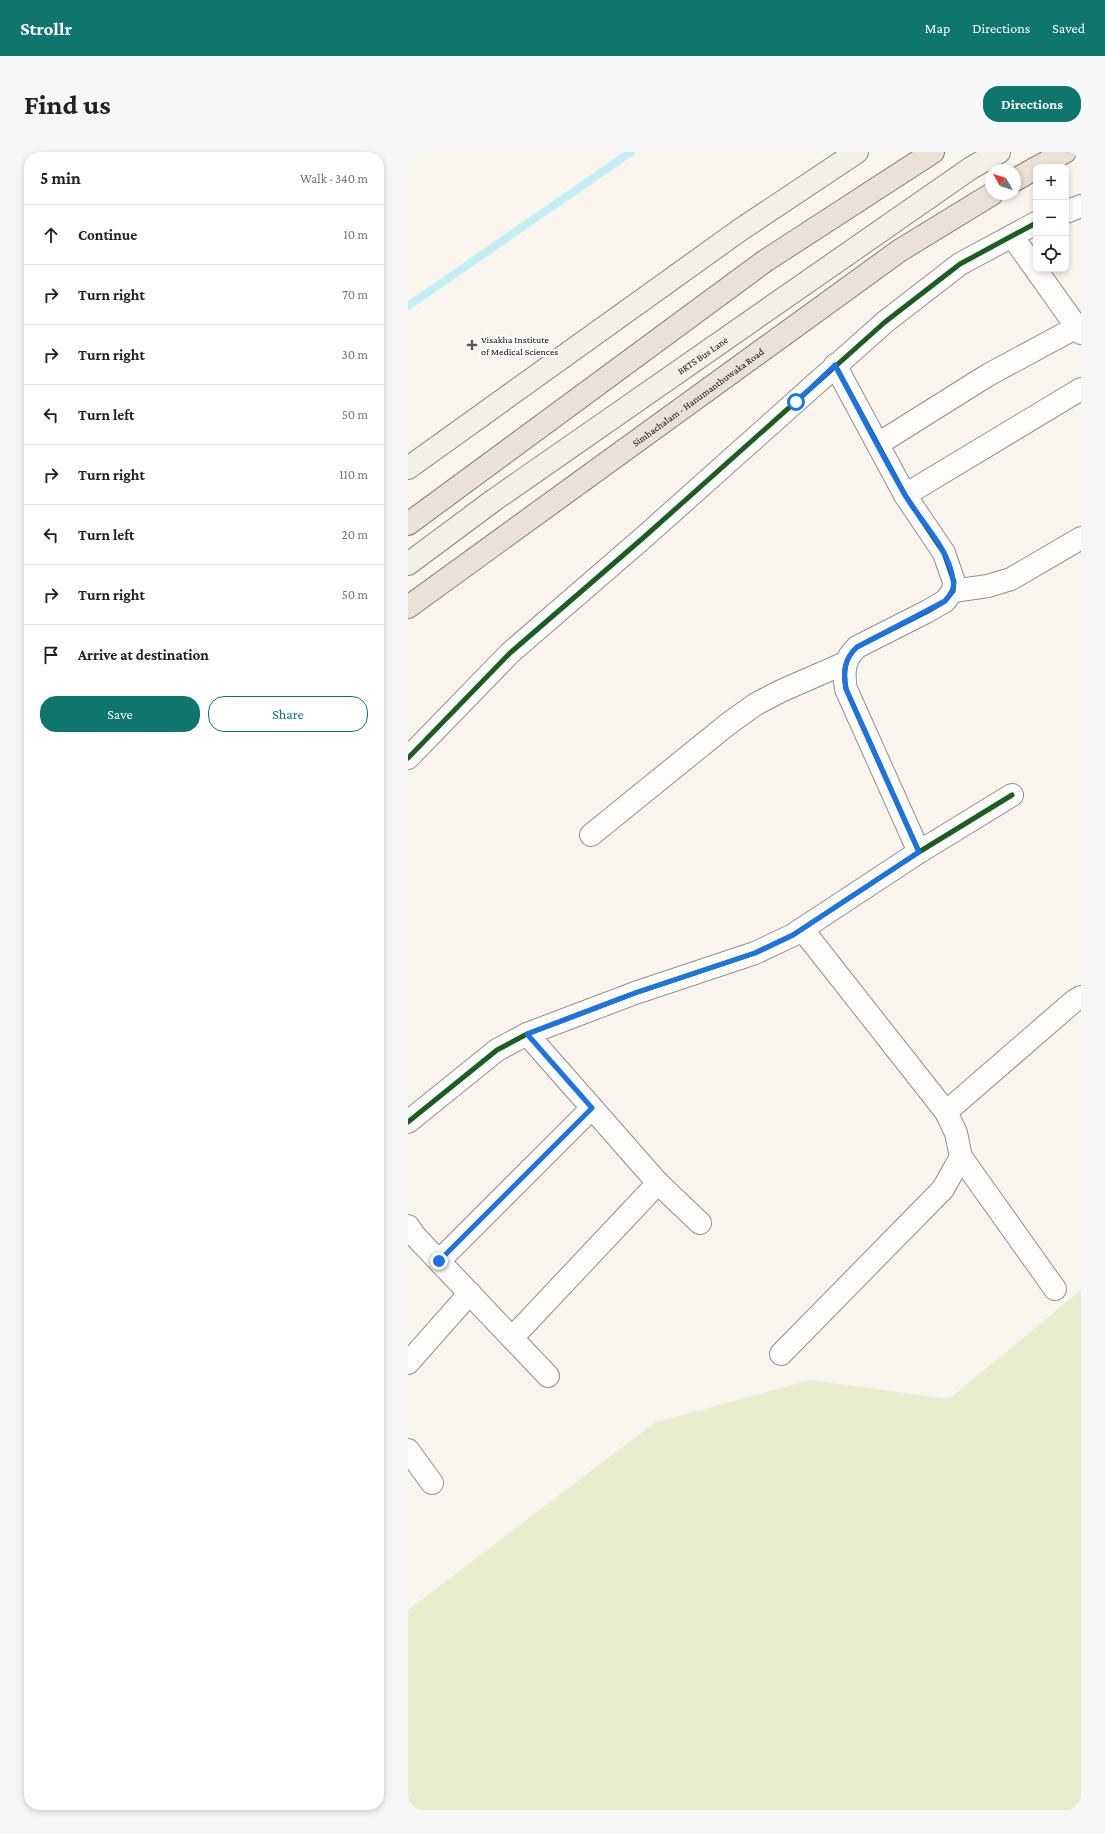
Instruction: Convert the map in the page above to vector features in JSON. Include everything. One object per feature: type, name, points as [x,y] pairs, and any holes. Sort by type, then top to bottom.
[{"type":"main road","points":[[408,524],[765,261],[933,152]]},
{"type":"main road","points":[[1044,164],[1065,152]]},
{"type":"main road","points":[[1021,177],[1033,170]]},
{"type":"main road","name":"Simhachalam - Hanumanthuwaka Road","points":[[408,607],[899,251],[985,198]]},
{"type":"street","points":[[408,468],[715,248],[857,152]]},
{"type":"street","name":"BRTS Bus Lane","points":[[408,564],[501,496],[971,168],[999,152]]},
{"type":"street","points":[[1069,211],[1081,206]]},
{"type":"street","points":[[408,758],[510,653],[649,533],[835,365],[885,322],[960,264],[1033,225]]},
{"type":"street","points":[[878,444],[988,375],[1079,330],[1012,236]]},
{"type":"street","points":[[835,365],[905,495],[944,553],[954,582],[953,591],[945,601],[857,647],[849,654],[845,663],[844,676],[846,689],[919,852]]},
{"type":"street","points":[[905,495],[1081,389]]},
{"type":"street","points":[[953,591],[988,586],[1011,578],[1081,538]]},
{"type":"street","points":[[591,835],[728,724],[756,704],[781,691],[845,663]]},
{"type":"street","points":[[408,1122],[497,1050],[527,1034],[635,993],[755,953],[802,929],[919,852],[1012,795]]},
{"type":"street","points":[[802,929],[946,1112],[956,1133],[960,1157],[1055,1289]]},
{"type":"street","points":[[946,1112],[1074,1001],[1081,997]]},
{"type":"street","points":[[527,1034],[658,1183],[700,1223]]},
{"type":"street","points":[[439,1261],[592,1108]]},
{"type":"street","points":[[781,1354],[943,1189],[960,1157]]},
{"type":"street","points":[[512,1338],[658,1183]]},
{"type":"street","points":[[408,1226],[439,1261],[548,1376]]},
{"type":"street","points":[[408,1364],[470,1294]]},
{"type":"street","points":[[408,1450],[432,1483]]},
{"type":"green space","points":[[1081,1290],[1081,1810],[408,1810],[408,1610],[654,1423],[810,1380],[949,1399]]},
{"type":"waterway","points":[[408,306],[631,152]]},
{"type":"cycle path","points":[[408,758],[510,653],[643,538],[885,322],[960,264],[1033,225]]},
{"type":"cycle path","points":[[835,365],[905,495],[944,553],[954,582],[953,591],[945,601],[857,647],[849,656],[845,671],[846,689],[919,852]]},
{"type":"cycle path","points":[[408,1122],[497,1050],[527,1034],[635,993],[755,953],[793,935],[919,852],[1012,795]]},
{"type":"place","name":"Visakha Institute of Medical Sciences","points":[[472,345]]},
{"type":"route","points":[[439,1261],[592,1108],[527,1034],[635,993],[755,953],[793,935],[919,852],[846,689],[844,676],[845,663],[849,654],[857,647],[945,601],[953,591],[954,582],[944,553],[905,495],[835,365],[796,402]]}]
